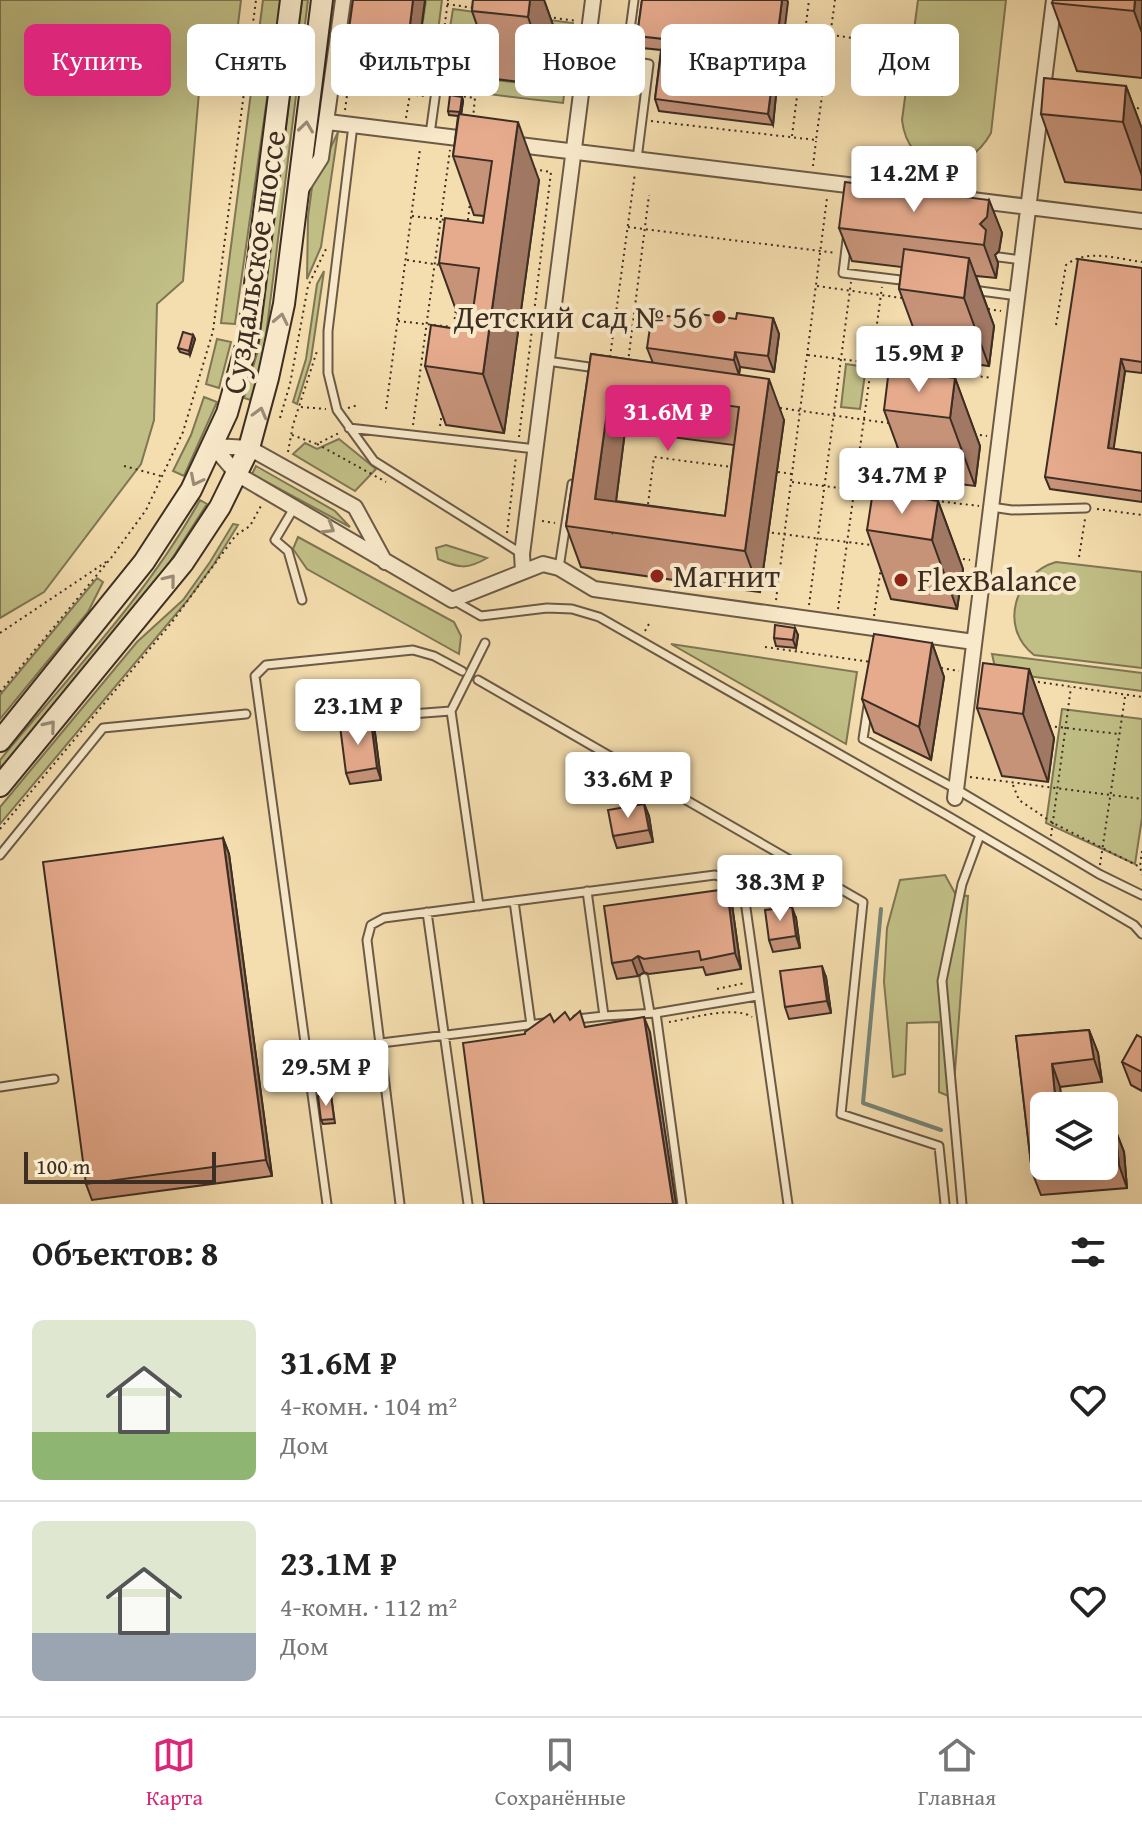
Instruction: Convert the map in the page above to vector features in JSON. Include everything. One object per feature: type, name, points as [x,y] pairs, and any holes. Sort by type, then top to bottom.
[{"type":"main road","name":"Суздальское шоссе","points":[[0,741],[144,562],[191,490],[227,413],[248,339],[291,0]]},
{"type":"main road","name":"Суздальское шоссе","points":[[0,786],[199,542],[249,448],[284,304],[322,0]]},
{"type":"street","points":[[296,198],[321,158],[343,0]]},
{"type":"street","points":[[523,571],[522,554],[593,0]]},
{"type":"street","points":[[956,787],[974,642],[986,507],[1000,437],[1029,207],[1045,126],[1058,8]]},
{"type":"street","points":[[328,122],[426,138],[470,139],[811,180],[854,191],[885,189]]},
{"type":"street","points":[[961,199],[1142,221]]},
{"type":"street","points":[[213,446],[249,448],[355,507],[386,562]]},
{"type":"street","points":[[213,446],[237,474],[452,600],[543,564],[559,568],[594,589],[974,642]]},
{"type":"lane","points":[[634,0],[626,60],[649,64],[637,159]]},
{"type":"lane","points":[[426,138],[439,96]]},
{"type":"lane","points":[[349,124],[328,359],[328,373],[337,410],[374,461],[522,554]]},
{"type":"lane","points":[[849,225],[843,273],[919,283]]},
{"type":"lane","points":[[999,257],[1022,260]]},
{"type":"lane","points":[[964,289],[1018,296]]},
{"type":"lane","points":[[547,361],[627,372]]},
{"type":"lane","points":[[588,381],[590,367]]},
{"type":"lane","points":[[349,428],[536,449]]},
{"type":"lane","points":[[559,568],[572,481]]},
{"type":"lane","points":[[986,507],[1012,510],[1086,508]]},
{"type":"lane","points":[[294,508],[275,540],[288,551],[302,600]]},
{"type":"lane","points":[[452,600],[481,616],[547,608],[572,609],[599,617],[980,835],[1134,925],[1142,934]]},
{"type":"lane","points":[[876,663],[877,628]]},
{"type":"lane","points":[[479,906],[451,711],[485,643]]},
{"type":"lane","points":[[327,1204],[255,676],[266,665],[413,650],[434,656],[462,671]]},
{"type":"lane","points":[[478,680],[863,902],[841,1114],[939,1146],[945,1204]]},
{"type":"lane","points":[[871,693],[863,739],[956,787],[1099,874],[1142,895]]},
{"type":"lane","points":[[318,721],[451,711]]},
{"type":"lane","points":[[0,855],[103,728],[246,714]]},
{"type":"lane","points":[[962,1204],[942,981],[962,884],[980,835]]},
{"type":"lane","points":[[400,1204],[367,940],[371,925],[384,918],[715,875],[737,882],[744,894],[788,1204]]},
{"type":"lane","points":[[587,891],[604,1016]]},
{"type":"lane","points":[[514,901],[531,1025]]},
{"type":"lane","points":[[427,912],[468,1204]]},
{"type":"lane","points":[[644,978],[657,1025],[682,1204]]},
{"type":"lane","points":[[575,1020],[653,1013],[757,996]]},
{"type":"lane","points":[[381,1043],[560,1021]]},
{"type":"lane","points":[[0,1087],[54,1079]]},
{"type":"path","points":[[0,692],[111,558],[146,510],[183,432],[213,331],[256,0]]},
{"type":"path","points":[[806,24],[809,0]]},
{"type":"path","points":[[832,24],[835,0]]},
{"type":"path","points":[[445,24],[448,2],[487,9]]},
{"type":"path","points":[[546,17],[590,23]]},
{"type":"path","points":[[349,124],[350,96]]},
{"type":"path","points":[[406,119],[410,96]]},
{"type":"path","points":[[451,96],[475,98],[470,139]]},
{"type":"path","points":[[792,137],[797,96]]},
{"type":"path","points":[[811,180],[822,96]]},
{"type":"path","points":[[1128,107],[1142,109]]},
{"type":"path","points":[[642,120],[816,140]]},
{"type":"path","points":[[386,409],[411,216],[426,138]]},
{"type":"path","points":[[411,435],[451,145]]},
{"type":"path","points":[[608,369],[637,159]]},
{"type":"path","points":[[505,542],[551,172],[521,168]]},
{"type":"path","points":[[775,614],[828,193],[854,191]]},
{"type":"path","points":[[472,192],[467,223],[473,223]]},
{"type":"path","points":[[627,372],[649,195]]},
{"type":"path","points":[[411,216],[454,221]]},
{"type":"path","points":[[628,227],[846,254]]},
{"type":"path","points":[[280,418],[290,384],[308,286],[330,241],[329,256]]},
{"type":"path","points":[[1056,325],[1066,265],[1075,258],[1087,255],[1142,262]]},
{"type":"path","points":[[405,260],[448,266]]},
{"type":"path","points":[[808,618],[852,274]]},
{"type":"path","points":[[837,623],[883,278]]},
{"type":"path","points":[[816,286],[905,298]]},
{"type":"path","points":[[451,343],[457,298]]},
{"type":"path","points":[[986,309],[1016,313]]},
{"type":"path","points":[[398,321],[473,330]]},
{"type":"path","points":[[906,382],[913,327]]},
{"type":"path","points":[[283,466],[318,345]]},
{"type":"path","points":[[807,355],[997,378]]},
{"type":"path","points":[[439,438],[443,407]]},
{"type":"path","points":[[771,407],[888,423]]},
{"type":"path","points":[[292,435],[317,444],[349,428]]},
{"type":"path","points":[[964,433],[1000,437]]},
{"type":"path","points":[[891,495],[898,438]]},
{"type":"path","points":[[648,503],[654,457],[731,467]]},
{"type":"path","points":[[124,466],[163,477]]},
{"type":"path","points":[[777,472],[792,474]]},
{"type":"path","points":[[791,482],[879,493]]},
{"type":"path","points":[[0,829],[172,622],[236,535],[250,526],[269,493]]},
{"type":"path","points":[[919,498],[986,507]]},
{"type":"path","points":[[1079,557],[1086,508],[1142,515]]},
{"type":"path","points":[[509,517],[566,524]]},
{"type":"path","points":[[754,531],[872,546]]},
{"type":"path","points":[[951,557],[974,560]]},
{"type":"path","points":[[0,633],[111,558]]},
{"type":"path","points":[[877,628],[882,560]]},
{"type":"path","points":[[765,647],[876,663]]},
{"type":"path","points":[[939,668],[970,672]]},
{"type":"path","points":[[1028,680],[1142,697]]},
{"type":"path","points":[[1050,845],[1071,687]]},
{"type":"path","points":[[1099,874],[1125,694]]},
{"type":"path","points":[[1050,726],[1120,734]]},
{"type":"path","points":[[956,787],[1012,782],[1142,799]]},
{"type":"path","points":[[1012,782],[1019,800],[1053,823],[1140,867]]},
{"type":"path","points":[[1142,851],[1142,875]]},
{"type":"path","points":[[717,989],[748,981]]},
{"type":"path","points":[[657,1025],[734,1011],[746,1013],[755,1024]]},
{"type":"shaded area","points":[[0,0],[241,0],[238,24],[187,24],[187,96],[199,96],[183,281],[157,304],[154,420],[141,464],[44,592],[0,618]]},
{"type":"shaded area","points":[[263,0],[281,0],[278,24],[260,24]]},
{"type":"shaded area","points":[[302,0],[308,0],[305,24],[299,24]]},
{"type":"shaded area","points":[[426,0],[442,0],[439,24],[422,24]]},
{"type":"shaded area","points":[[918,0],[1006,0],[991,133],[980,148],[967,158],[953,163],[939,164],[926,160],[915,151],[902,120],[905,96],[959,96],[959,24],[915,24]]},
{"type":"shaded area","points":[[453,9],[483,13],[481,24],[451,24]]},
{"type":"shaded area","points":[[490,12],[573,23],[515,24],[515,31],[500,29]]},
{"type":"shaded area","points":[[499,80],[515,82],[515,96],[564,96],[563,103],[499,95]]},
{"type":"shaded area","points":[[251,96],[267,96],[235,324],[221,323]]},
{"type":"shaded area","points":[[290,96],[296,96],[264,351],[251,400],[244,398],[258,350]]},
{"type":"shaded area","points":[[338,132],[321,247],[307,279],[312,187]]},
{"type":"shaded area","points":[[324,271],[311,359],[297,404],[293,402],[306,359],[317,284]]},
{"type":"shaded area","points":[[217,339],[231,342],[219,388],[206,384]]},
{"type":"shaded area","points":[[846,364],[866,367],[860,409],[841,407]]},
{"type":"shaded area","points":[[204,397],[217,402],[184,476],[173,471],[191,435]]},
{"type":"shaded area","points":[[339,439],[376,469],[355,491],[293,454],[305,443],[317,449]]},
{"type":"shaded area","points":[[256,466],[335,511],[350,527],[252,474]]},
{"type":"shaded area","points":[[200,500],[207,504],[157,582],[0,772],[0,760],[132,602]]},
{"type":"shaded area","points":[[233,524],[238,525],[187,601],[0,824],[0,807],[137,642],[183,600]]},
{"type":"shaded area","points":[[298,537],[454,622],[461,636],[459,654],[307,569],[293,549]]},
{"type":"shaded area","points":[[446,545],[487,558],[468,566],[452,564],[438,559],[436,548]]},
{"type":"shaded area","points":[[1056,562],[1142,572],[1142,668],[1034,655],[1023,643],[1016,630],[1016,602],[1030,578]]},
{"type":"shaded area","points":[[97,578],[103,582],[88,612],[0,719],[0,695]]},
{"type":"shaded area","points":[[671,644],[857,672],[846,744]]},
{"type":"shaded area","points":[[992,654],[1142,673],[1142,691],[996,672]]},
{"type":"shaded area","points":[[1062,709],[1142,719],[1142,818],[1135,864],[1046,823]]},
{"type":"shaded area","points":[[945,875],[956,895],[968,896],[953,1098],[939,1092],[939,1022],[907,1023],[905,1074],[893,1077],[884,982],[887,928],[900,880]]},
{"type":"building","points":[[353,0],[413,0],[410,24],[350,24]]},
{"type":"building","points":[[473,0],[530,0],[528,17],[472,11]]},
{"type":"building","points":[[642,0],[782,0],[779,24],[661,24],[661,39],[645,37],[645,24],[639,24]]},
{"type":"building","points":[[1053,0],[1135,0],[1134,11],[1052,3]]},
{"type":"building","points":[[661,54],[661,96],[770,96],[768,114],[655,99]]},
{"type":"building","points":[[1044,78],[1126,86],[1123,122],[1041,114]]},
{"type":"building","points":[[450,96],[462,97],[460,112],[448,111]]},
{"type":"building","points":[[459,114],[518,122],[483,374],[425,366],[431,325],[470,331],[479,268],[439,263],[445,218],[483,223],[492,161],[453,156]]},
{"type":"building","points":[[845,182],[989,200],[987,217],[980,224],[986,230],[984,245],[839,228]]},
{"type":"building","points":[[904,249],[969,258],[964,298],[899,289]]},
{"type":"building","points":[[1078,259],[1142,268],[1142,362],[1121,359],[1108,448],[1142,453],[1142,491],[1045,477]]},
{"type":"building","points":[[737,313],[773,318],[768,356],[735,352],[734,360],[647,348],[652,314],[698,320],[699,314],[736,319]]},
{"type":"building","points":[[183,332],[193,335],[189,351],[178,348]]},
{"type":"building","points":[[591,354],[769,379],[745,551],[566,526]],"holes":[[[610,390],[739,407],[725,516],[595,499]]]},
{"type":"building","points":[[889,369],[955,378],[950,418],[884,410]]},
{"type":"building","points":[[873,491],[938,501],[932,540],[867,530]]},
{"type":"building","points":[[775,625],[795,628],[793,640],[774,638]]},
{"type":"building","points":[[874,634],[932,643],[919,727],[862,699]]},
{"type":"building","points":[[983,663],[1029,669],[1023,714],[977,708]]},
{"type":"building","points":[[371,721],[377,768],[346,773],[340,726]]},
{"type":"building","points":[[644,804],[649,830],[613,836],[608,810]]},
{"type":"building","points":[[223,838],[266,1160],[86,1184],[43,862]]},
{"type":"building","points":[[727,889],[735,953],[701,960],[699,951],[644,959],[638,956],[612,963],[604,906]]},
{"type":"building","points":[[792,907],[796,936],[769,940],[765,910]]},
{"type":"building","points":[[822,966],[827,1001],[785,1007],[780,971]]},
{"type":"building","points":[[580,1011],[585,1027],[644,1017],[673,1204],[484,1204],[463,1043],[525,1034],[550,1014],[554,1022],[565,1012],[570,1020]]},
{"type":"building","points":[[1089,1030],[1094,1059],[1052,1064],[1055,1092],[1030,1092],[1030,1155],[1016,1036]]},
{"type":"building","points":[[1137,1035],[1142,1038],[1142,1072],[1122,1062]]},
{"type":"building","points":[[331,1095],[334,1119],[321,1120],[318,1096]]},
{"type":"waterway","points":[[881,909],[863,1103],[941,1130]]},
{"type":"place","name":"Детский сад № 56","points":[[719,317]]},
{"type":"place","name":"Магнит","points":[[657,576]]},
{"type":"place","name":"FlexBalance","points":[[901,580]]}]
